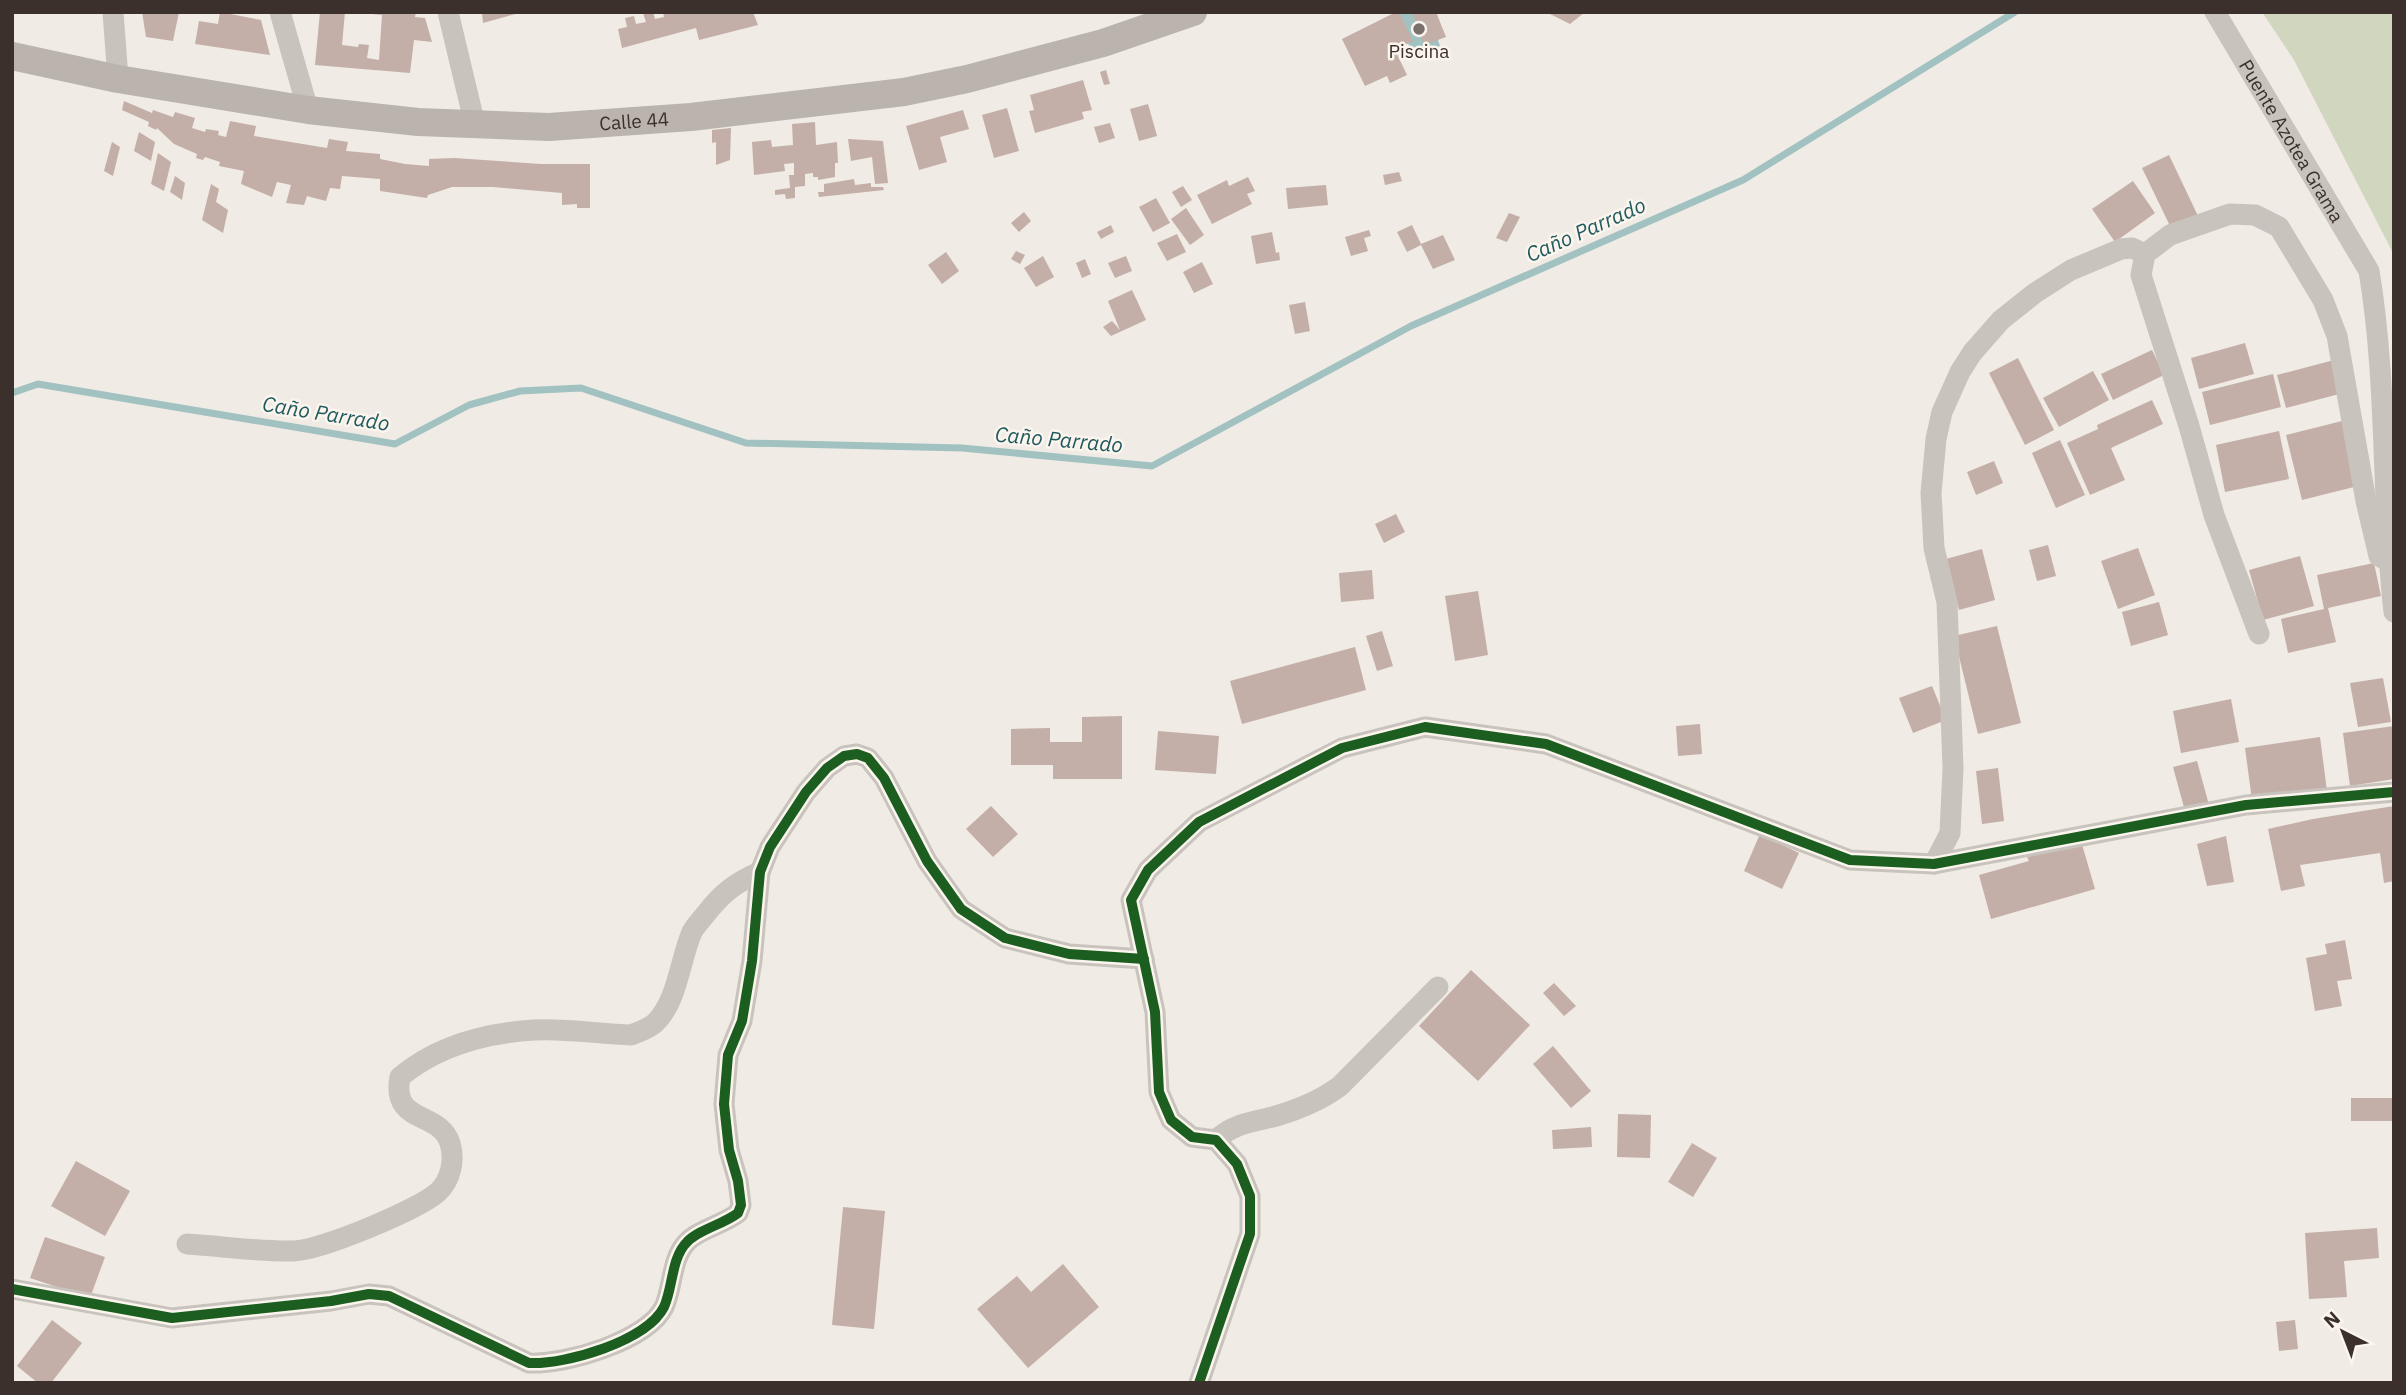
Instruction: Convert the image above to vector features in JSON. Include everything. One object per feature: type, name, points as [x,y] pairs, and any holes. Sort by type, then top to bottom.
[{"type":"main road","name":"Calle 44","points":[[12,56],[118,79],[307,110],[418,122],[549,127],[691,117],[904,92],[967,79],[1103,43],[1179,15]]},
{"type":"street","points":[[113,12],[118,79]]},
{"type":"street","points":[[280,12],[307,110]]},
{"type":"street","points":[[447,12],[475,125]]},
{"type":"street","name":"Puente Azotea Grama","points":[[2215,12],[2369,271],[2376,317],[2388,561]]},
{"type":"street","points":[[2259,635],[2214,515],[2141,275],[2145,254],[2170,235],[2230,214],[2255,215],[2279,228],[2323,300],[2337,336],[2366,501],[2379,556],[2388,561],[2394,612]]},
{"type":"street","points":[[1934,863],[1950,832],[1953,768],[1947,602],[1934,548],[1931,521],[1933,466],[1942,412],[1972,353],[2001,320],[2035,293],[2071,270],[2109,254],[2132,248],[2145,254]]},
{"type":"street","points":[[1199,1383],[1250,1234],[1250,1196],[1237,1164],[1216,1140],[1192,1137],[1171,1120],[1159,1092],[1155,1012],[1131,901],[1148,870],[1199,822],[1342,747],[1425,727],[1546,744],[1850,860],[1934,863],[2246,805],[2394,792]]},
{"type":"street","points":[[12,1289],[172,1318],[331,1301],[369,1294],[389,1296],[529,1363],[553,1363],[632,1337],[659,1316],[685,1243],[732,1218],[741,1205],[738,1181],[729,1150],[724,1104],[728,1055],[744,1009],[760,872],[770,847],[806,792],[827,768],[844,757],[857,754],[868,758],[884,778],[927,860],[961,909],[1005,938],[1069,954],[1144,959]]},
{"type":"street","points":[[187,1244],[296,1251],[336,1242],[424,1202],[439,1191],[450,1175],[453,1158],[449,1140],[436,1124],[420,1119],[401,1103],[397,1091],[400,1077],[432,1055],[468,1041],[535,1030],[631,1035],[644,1030],[655,1023],[665,1009],[693,931],[720,896],[741,880],[760,872]]},
{"type":"street","points":[[1216,1140],[1236,1126],[1276,1116],[1323,1099],[1340,1087],[1437,987]]},
{"type":"green space","points":[[2262,12],[2394,12],[2394,255],[2294,60]]},
{"type":"water","name":"Piscina","points":[[1398,12],[1429,12],[1440,46],[1412,55]]},
{"type":"building","points":[[142,12],[179,12],[173,41],[146,37]]},
{"type":"building","points":[[220,12],[261,20],[270,55],[195,44],[199,21],[218,24]]},
{"type":"building","points":[[320,12],[345,12],[342,45],[369,45],[367,58],[379,60],[382,15],[372,12],[416,12],[415,17],[425,18],[432,42],[414,40],[410,73],[315,65]]},
{"type":"building","points":[[482,12],[519,12],[519,13],[483,23]]},
{"type":"building","points":[[653,12],[655,19],[664,17],[663,12],[753,12],[758,25],[699,40],[696,28],[622,48],[618,29],[627,27],[625,18],[634,16],[636,24],[646,22],[643,13]]},
{"type":"building","points":[[1399,12],[1413,41],[1395,50],[1407,75],[1390,83],[1387,76],[1365,86],[1342,39]]},
{"type":"building","points":[[1412,12],[1436,12],[1446,37],[1424,45]]},
{"type":"building","points":[[1546,12],[1585,12],[1570,24]]},
{"type":"building","points":[[1106,70],[1110,84],[1104,85],[1100,72]]},
{"type":"building","points":[[1083,80],[1092,110],[1082,112],[1084,119],[1035,133],[1029,111],[1034,110],[1030,95]]},
{"type":"building","points":[[124,101],[152,113],[153,110],[173,117],[175,112],[195,118],[192,128],[205,132],[206,129],[219,131],[218,135],[226,137],[230,121],[256,126],[254,136],[327,148],[329,139],[348,142],[346,151],[380,154],[380,159],[405,164],[429,166],[429,159],[454,158],[541,164],[590,164],[590,208],[577,208],[577,204],[562,205],[562,193],[493,187],[452,187],[428,195],[427,198],[380,191],[380,179],[342,176],[340,189],[330,188],[326,201],[307,196],[304,205],[286,203],[291,185],[277,182],[272,197],[241,184],[244,171],[219,166],[220,162],[205,157],[203,160],[196,158],[197,154],[174,144],[157,128],[156,130],[148,126],[149,122],[122,110]]},
{"type":"building","points":[[1148,104],[1157,136],[1139,141],[1130,109]]},
{"type":"building","points":[[1007,108],[1019,151],[994,158],[982,115]]},
{"type":"building","points":[[963,110],[969,129],[940,137],[947,162],[919,170],[906,126]]},
{"type":"building","points":[[815,122],[816,145],[837,142],[838,163],[835,163],[835,177],[818,180],[818,177],[813,177],[813,173],[805,174],[805,186],[795,187],[795,198],[786,199],[785,194],[775,195],[775,190],[790,188],[789,175],[794,175],[794,163],[784,164],[785,171],[754,175],[752,142],[771,140],[772,147],[793,145],[792,124]]},
{"type":"building","points":[[1110,123],[1115,138],[1099,143],[1094,127]]},
{"type":"building","points":[[731,128],[730,160],[716,165],[716,142],[712,143],[712,130]]},
{"type":"building","points":[[139,132],[155,142],[151,161],[134,151]]},
{"type":"building","points":[[848,139],[883,141],[888,183],[875,184],[872,157],[851,161]]},
{"type":"building","points":[[112,142],[120,147],[113,176],[104,171]]},
{"type":"building","points":[[158,153],[171,162],[164,191],[151,184]]},
{"type":"building","points":[[2169,155],[2198,216],[2171,228],[2142,168]]},
{"type":"building","points":[[1399,172],[1402,181],[1385,185],[1383,175]]},
{"type":"building","points":[[175,176],[185,183],[182,200],[170,192]]},
{"type":"building","points":[[1248,177],[1255,191],[1247,194],[1252,204],[1212,224],[1197,195],[1227,180],[1229,186]]},
{"type":"building","points":[[854,179],[855,185],[871,183],[871,187],[883,187],[884,190],[819,197],[818,192],[824,192],[824,184]]},
{"type":"building","points":[[2133,181],[2155,213],[2115,242],[2092,209]]},
{"type":"building","points":[[211,184],[219,189],[216,202],[228,210],[223,233],[202,220]]},
{"type":"building","points":[[1326,185],[1328,205],[1288,209],[1286,188]]},
{"type":"building","points":[[1183,186],[1192,200],[1181,207],[1172,192]]},
{"type":"building","points":[[1156,198],[1170,223],[1153,232],[1139,207]]},
{"type":"building","points":[[1186,208],[1204,235],[1190,245],[1171,219]]},
{"type":"building","points":[[1024,212],[1031,221],[1019,232],[1011,223]]},
{"type":"building","points":[[1509,213],[1520,217],[1507,242],[1496,238]]},
{"type":"building","points":[[1111,225],[1114,232],[1101,239],[1097,232]]},
{"type":"building","points":[[1412,225],[1421,244],[1443,235],[1455,260],[1433,269],[1421,245],[1407,252],[1397,232]]},
{"type":"building","points":[[1369,230],[1371,236],[1364,238],[1368,251],[1351,256],[1345,237]]},
{"type":"building","points":[[1272,232],[1280,260],[1256,264],[1251,236]]},
{"type":"building","points":[[1177,234],[1186,252],[1167,261],[1157,243]]},
{"type":"building","points":[[1016,251],[1025,255],[1020,264],[1011,259]]},
{"type":"building","points":[[946,252],[959,271],[942,284],[928,265]]},
{"type":"building","points":[[1043,256],[1054,277],[1036,287],[1024,268]]},
{"type":"building","points":[[1126,256],[1132,271],[1115,278],[1108,263]]},
{"type":"building","points":[[1085,259],[1091,274],[1082,278],[1076,263]]},
{"type":"building","points":[[1202,262],[1213,284],[1194,293],[1183,272]]},
{"type":"building","points":[[1132,290],[1146,320],[1111,336],[1103,327],[1112,321],[1120,330],[1108,301]]},
{"type":"building","points":[[1305,302],[1310,331],[1295,334],[1289,305]]},
{"type":"building","points":[[2245,343],[2254,374],[2199,389],[2191,358]]},
{"type":"building","points":[[2152,350],[2164,375],[2113,400],[2101,374]]},
{"type":"building","points":[[2018,358],[2054,430],[2025,445],[1989,373]]},
{"type":"building","points":[[2334,360],[2343,393],[2286,408],[2277,375]]},
{"type":"building","points":[[2093,371],[2109,400],[2059,427],[2043,398]]},
{"type":"building","points":[[2273,374],[2281,407],[2210,425],[2202,392]]},
{"type":"building","points":[[2152,400],[2163,424],[2111,448],[2125,480],[2090,495],[2067,443],[2098,429],[2097,425]]},
{"type":"building","points":[[2346,420],[2362,485],[2302,500],[2286,435]]},
{"type":"building","points":[[2279,431],[2289,479],[2225,492],[2216,445]]},
{"type":"building","points":[[2060,440],[2085,495],[2056,508],[2032,453]]},
{"type":"building","points":[[1994,461],[2003,483],[1976,495],[1967,472]]},
{"type":"building","points":[[1396,514],[1405,532],[1384,543],[1375,524]]},
{"type":"building","points":[[2048,545],[2056,576],[2037,581],[2029,550]]},
{"type":"building","points":[[2138,548],[2155,595],[2118,609],[2101,561]]},
{"type":"building","points":[[1982,549],[1995,600],[1959,610],[1946,559]]},
{"type":"building","points":[[2300,556],[2314,606],[2263,620],[2249,570]]},
{"type":"building","points":[[2374,563],[2381,596],[2328,608],[2336,642],[2288,653],[2281,619],[2324,609],[2317,575]]},
{"type":"building","points":[[1372,570],[1374,599],[1341,602],[1339,573]]},
{"type":"building","points":[[1478,591],[1488,655],[1455,661],[1445,596]]},
{"type":"building","points":[[2159,602],[2168,635],[2131,646],[2122,612]]},
{"type":"building","points":[[1997,626],[2021,723],[1978,734],[1954,636]]},
{"type":"building","points":[[1382,631],[1393,666],[1377,671],[1366,636]]},
{"type":"building","points":[[1355,647],[1366,690],[1242,724],[1230,681]]},
{"type":"building","points":[[2383,678],[2391,722],[2358,727],[2350,683]]},
{"type":"building","points":[[1932,686],[1946,720],[1913,733],[1899,698]]},
{"type":"building","points":[[2231,699],[2239,742],[2181,753],[2173,711]]},
{"type":"building","points":[[1122,716],[1122,779],[1053,779],[1053,765],[1011,765],[1011,729],[1050,728],[1050,742],[1082,742],[1082,717]]},
{"type":"building","points":[[1700,724],[1702,754],[1678,756],[1676,726]]},
{"type":"building","points":[[2394,726],[2394,779],[2350,786],[2343,733]]},
{"type":"building","points":[[1158,731],[1219,736],[1216,774],[1155,770]]},
{"type":"building","points":[[2320,737],[2327,791],[2252,800],[2245,748]]},
{"type":"building","points":[[2197,761],[2209,805],[2185,811],[2173,767]]},
{"type":"building","points":[[1998,768],[2004,821],[1982,824],[1976,771]]},
{"type":"building","points":[[991,806],[1018,834],[993,857],[966,829]]},
{"type":"building","points":[[2394,806],[2394,881],[2384,883],[2380,853],[2300,865],[2305,886],[2281,891],[2268,829]]},
{"type":"building","points":[[1760,834],[1799,853],[1782,889],[1744,871]]},
{"type":"building","points":[[2226,836],[2234,882],[2207,886],[2197,844]]},
{"type":"building","points":[[2081,841],[2095,889],[1991,919],[1979,875],[2029,861],[2027,857]]},
{"type":"building","points":[[2345,940],[2352,979],[2337,981],[2342,1006],[2315,1011],[2306,958],[2327,954],[2325,944]]},
{"type":"building","points":[[1471,970],[1530,1025],[1478,1081],[1419,1026]]},
{"type":"building","points":[[1554,983],[1576,1006],[1564,1016],[1543,993]]},
{"type":"building","points":[[1553,1046],[1591,1091],[1571,1108],[1533,1064]]},
{"type":"building","points":[[2351,1098],[2394,1098],[2394,1121],[2351,1121]]},
{"type":"building","points":[[1618,1114],[1651,1115],[1650,1158],[1617,1157]]},
{"type":"building","points":[[1591,1127],[1592,1147],[1553,1149],[1552,1130]]},
{"type":"building","points":[[1692,1143],[1717,1158],[1693,1197],[1668,1182]]},
{"type":"building","points":[[76,1161],[130,1191],[105,1236],[51,1206]]},
{"type":"building","points":[[843,1207],[885,1211],[874,1329],[832,1325]]},
{"type":"building","points":[[2377,1228],[2379,1258],[2344,1261],[2347,1297],[2309,1299],[2305,1233]]},
{"type":"building","points":[[45,1237],[105,1257],[90,1298],[30,1278]]},
{"type":"building","points":[[1063,1264],[1099,1307],[1028,1368],[977,1309],[1017,1276],[1031,1292]]},
{"type":"building","points":[[52,1320],[82,1343],[51,1383],[38,1383],[17,1366]]},
{"type":"building","points":[[2295,1320],[2298,1349],[2279,1351],[2276,1322]]},
{"type":"waterway","name":"Caño Parrado","points":[[12,393],[38,384],[395,444],[469,405],[520,391],[581,388],[746,443],[962,448],[1152,466],[1411,326],[1743,180],[2015,12]]},
{"type":"cycle path","points":[[1199,1383],[1250,1234],[1250,1196],[1237,1164],[1216,1140],[1192,1137],[1171,1120],[1159,1092],[1155,1012],[1131,900],[1148,870],[1199,822],[1342,748],[1425,727],[1546,744],[1850,860],[1934,864],[2246,805],[2394,792]]},
{"type":"cycle path","points":[[12,1289],[172,1318],[331,1301],[369,1294],[389,1296],[529,1363],[563,1360],[604,1349],[641,1330],[655,1319],[664,1307],[678,1256],[687,1242],[738,1213],[741,1205],[738,1181],[729,1150],[724,1104],[728,1055],[742,1021],[752,961],[760,872],[770,847],[806,792],[827,768],[844,756],[857,754],[868,758],[884,778],[927,861],[961,909],[1005,938],[1069,954],[1144,959]]},
{"type":"place","name":"Piscina","points":[[1419,29]]}]
